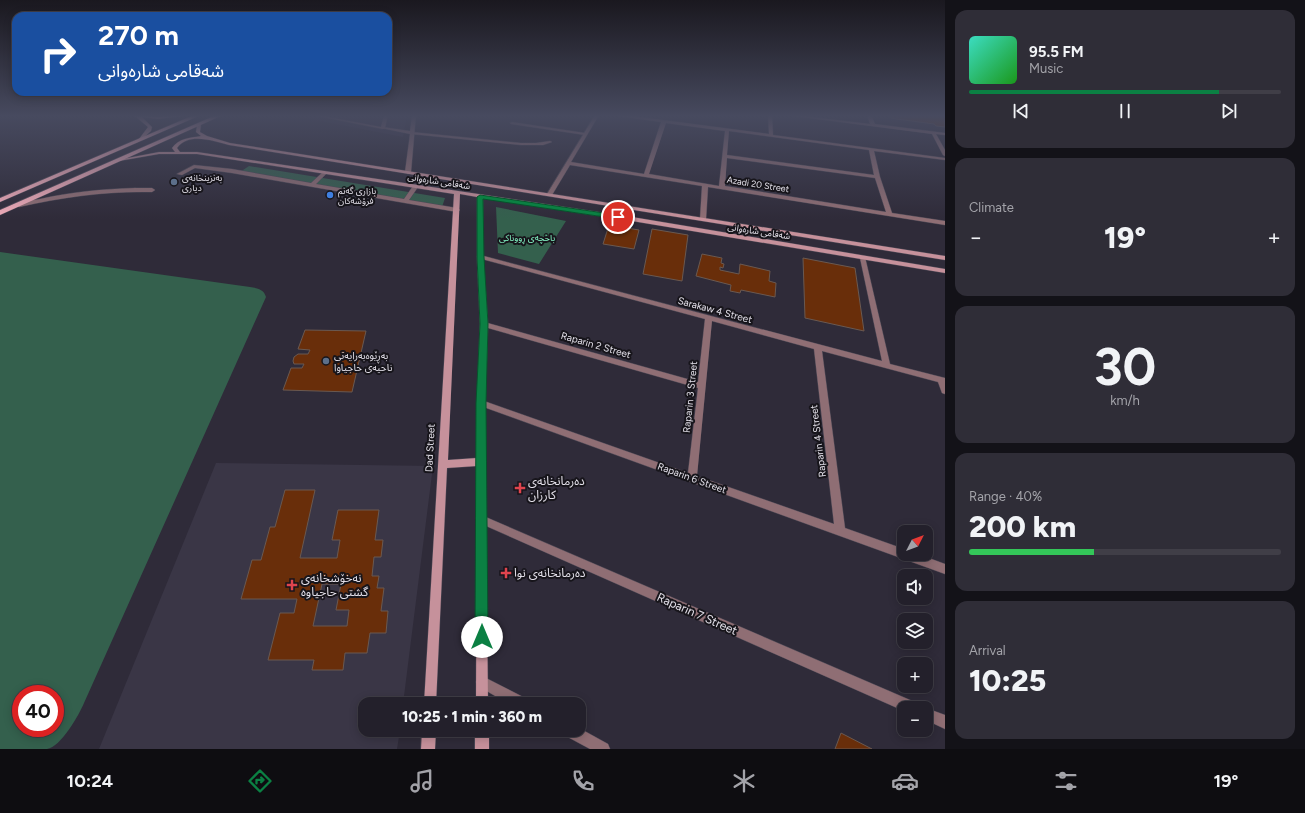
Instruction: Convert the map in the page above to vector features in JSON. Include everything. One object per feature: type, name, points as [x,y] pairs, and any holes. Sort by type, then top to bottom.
[{"type":"main road","points":[[0,200],[116,150]]},
{"type":"main road","points":[[0,213],[142,150]]},
{"type":"main road","name":"شەقامی شارەوانی","points":[[267,150],[945,258]]},
{"type":"main road","name":"شەقامی شارەوانی","points":[[119,160],[149,154],[178,152],[197,153],[458,194],[632,219],[945,271]]},
{"type":"main road","name":"Dad Street","points":[[430,697],[458,194]]},
{"type":"main road","points":[[480,197],[480,257],[484,324],[481,403],[482,697]]},
{"type":"main road","points":[[632,219],[641,215],[640,211],[636,209]]},
{"type":"main road","points":[[442,464],[481,462]]},
{"type":"main road","points":[[428,749],[429,737]]},
{"type":"main road","points":[[482,737],[482,749]]},
{"type":"street","points":[[408,172],[410,150]]},
{"type":"street","points":[[550,194],[576,150]]},
{"type":"street","points":[[646,176],[655,150]]},
{"type":"street","points":[[722,187],[725,150]]},
{"type":"street","points":[[871,150],[877,177],[890,214]]},
{"type":"street","points":[[878,150],[945,159]]},
{"type":"street","points":[[725,156],[877,177]]},
{"type":"street","name":"Azadi 20 Street","points":[[568,163],[945,223]]},
{"type":"street","points":[[180,174],[194,166],[232,170],[457,210]]},
{"type":"street","points":[[312,185],[324,173]]},
{"type":"street","points":[[703,219],[705,185]]},
{"type":"street","points":[[406,201],[415,187]]},
{"type":"street","points":[[19,205],[53,197],[110,190],[152,190]]},
{"type":"street","name":"Sarakaw 4 Street","points":[[480,257],[943,381]]},
{"type":"street","points":[[863,258],[887,366]]},
{"type":"street","name":"Raparin 3 Street","points":[[692,478],[709,318]]},
{"type":"street","name":"Raparin 2 Street","points":[[484,324],[702,386]]},
{"type":"street","name":"Raparin 4 Street","points":[[818,347],[840,531]]},
{"type":"street","points":[[943,381],[945,391]]},
{"type":"street","name":"Raparin 6 Street","points":[[481,403],[897,551]]},
{"type":"street","name":"Raparin 7 Street","points":[[481,519],[897,701]]},
{"type":"street","name":"Raparin 6 Street","points":[[923,561],[945,569]]},
{"type":"street","points":[[482,682],[509,697]]},
{"type":"street","points":[[933,717],[945,722]]},
{"type":"street","points":[[582,737],[603,749]]},
{"type":"shaded area","name":"نەخۆشخانەی گشتی حاجیاوە","points":[[216,463],[433,466],[404,697],[358,697],[358,737],[399,737],[397,749],[99,749]]},
{"type":"green space","points":[[249,166],[445,198],[442,207],[240,172]]},
{"type":"green space","name":"باخچەی ڕووناکی","points":[[496,207],[566,221],[539,264],[498,253]]},
{"type":"green space","points":[[0,252],[260,289],[264,292],[266,297],[84,703],[64,737],[58,743],[47,749],[0,749]]},
{"type":"building","points":[[609,225],[639,230],[634,249],[603,244]]},
{"type":"building","points":[[652,229],[688,235],[682,281],[643,274]]},
{"type":"building","points":[[702,254],[722,258],[721,263],[724,264],[723,268],[720,267],[720,270],[739,274],[740,264],[770,271],[769,281],[776,283],[775,297],[741,290],[740,293],[730,291],[731,285],[696,276]]},
{"type":"building","points":[[803,258],[855,268],[864,331],[805,318]]},
{"type":"building","name":"بەڕێوەبەرایەتی ناحیەی حاجیاوا","points":[[305,330],[366,331],[352,392],[283,390],[291,368],[302,368],[304,364],[294,364],[294,357],[298,354],[308,354],[310,350],[298,349]]},
{"type":"building","points":[[285,490],[315,490],[300,558],[337,558],[340,540],[332,540],[338,510],[379,510],[375,540],[383,540],[381,557],[374,557],[372,576],[379,576],[377,588],[384,588],[381,611],[388,611],[386,633],[370,633],[367,653],[345,653],[343,670],[312,670],[314,660],[268,660],[280,613],[294,613],[297,599],[241,599],[252,560],[261,560],[270,527],[275,527]],"holes":[[[322,584],[341,584],[336,610],[349,610],[347,626],[313,626]]]},
{"type":"building","points":[[841,733],[872,749],[835,749]]},
{"type":"place","name":"بەنزینخانەی دیاری","points":[[174,182]]},
{"type":"place","name":"بازاڕی گەنم فرۆشەکان","points":[[330,195]]},
{"type":"place","name":"بەڕێوەبەرایەتی ناحیەی حاجیاوا","points":[[326,361]]},
{"type":"place","name":"دەرمانخانەی کارزان","points":[[520,488]]},
{"type":"place","name":"دەرمانخانەی نوا","points":[[506,573]]},
{"type":"place","name":"نەخۆشخانەی گشتی حاجیاوە","points":[[292,585]]},
{"type":"route","points":[[482,637],[481,403],[484,324],[480,257],[480,197],[618,217]]}]
